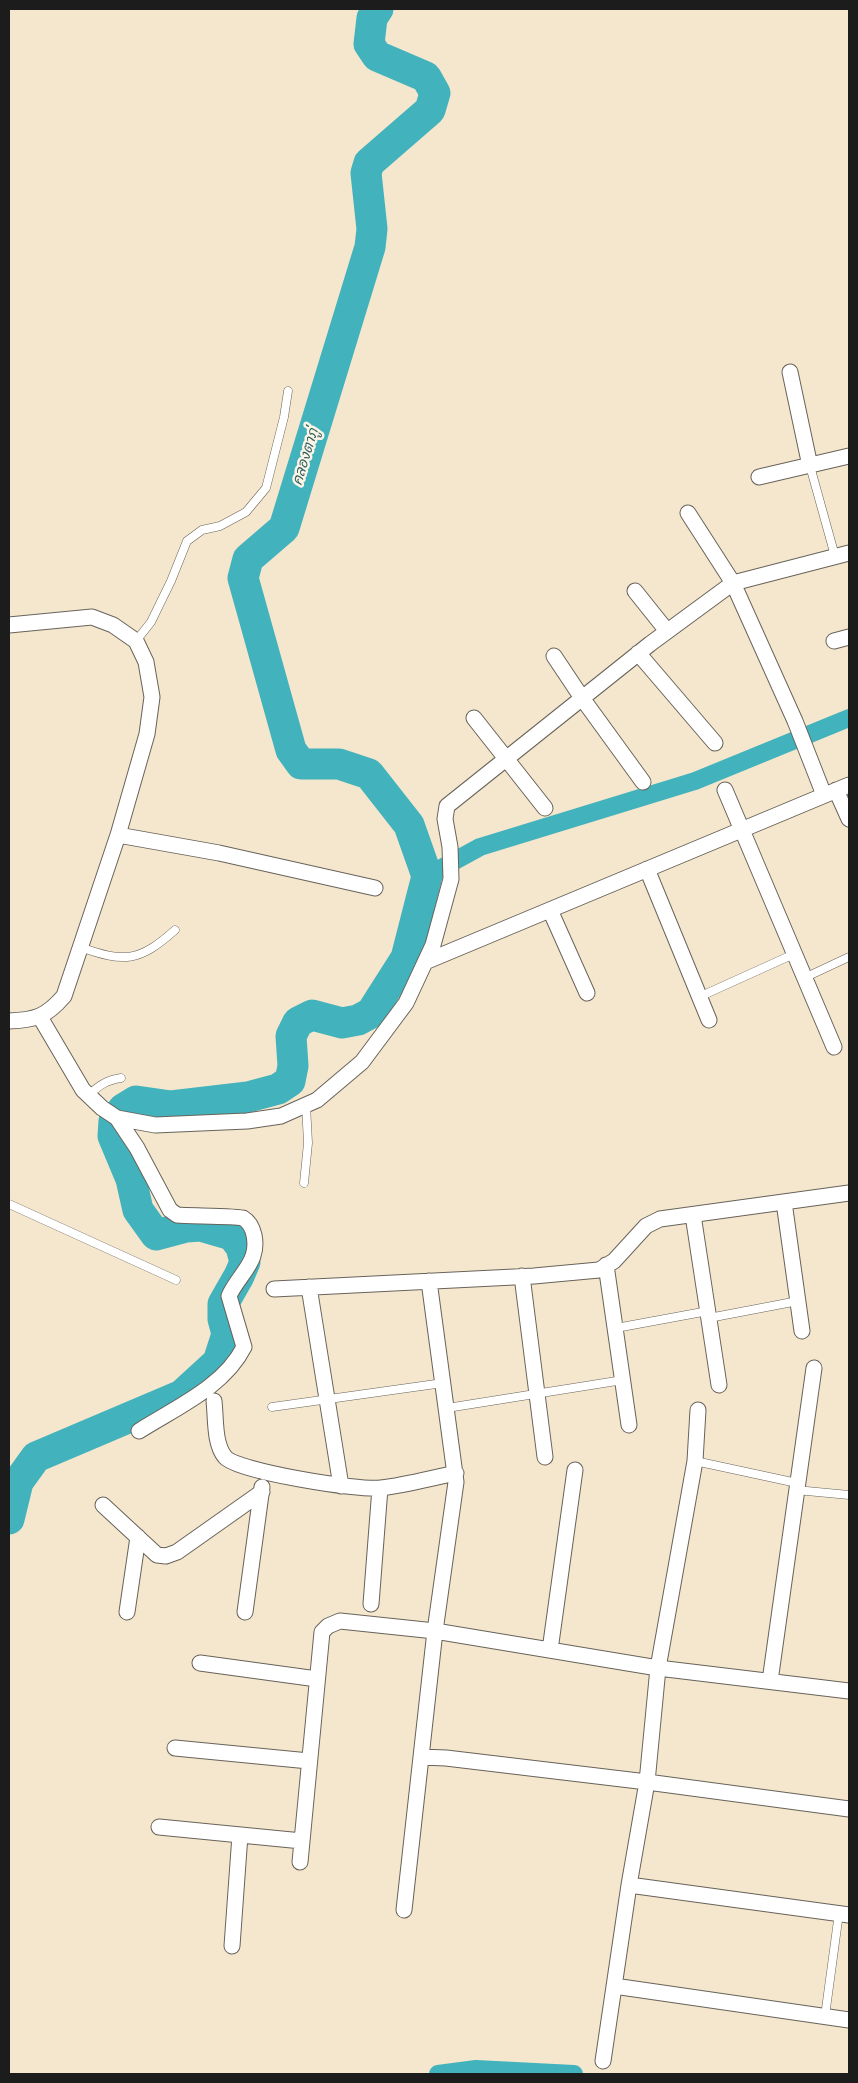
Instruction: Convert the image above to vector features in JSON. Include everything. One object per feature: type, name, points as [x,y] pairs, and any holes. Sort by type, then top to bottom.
[{"type":"street","points":[[790,372],[810,466]]},
{"type":"street","points":[[759,477],[849,456]]},
{"type":"street","points":[[688,513],[733,583],[807,749],[836,790],[849,819]]},
{"type":"street","points":[[117,1118],[155,1125],[248,1121],[281,1116],[317,1100],[362,1062],[406,1004],[433,945],[451,879],[450,848],[445,819],[447,806],[638,653],[733,583],[842,554]]},
{"type":"street","points":[[635,591],[667,631]]},
{"type":"street","points":[[9,625],[92,617],[113,625],[136,641],[146,662],[152,697],[148,734],[118,835],[64,996],[52,1009],[40,1017],[9,1021]]},
{"type":"street","points":[[834,641],[849,637]]},
{"type":"street","points":[[638,653],[715,744]]},
{"type":"street","points":[[554,656],[643,782]]},
{"type":"street","points":[[474,718],[544,808]]},
{"type":"street","points":[[725,790],[740,830],[834,1047]]},
{"type":"street","points":[[425,962],[836,790]]},
{"type":"street","points":[[118,835],[219,852],[375,888]]},
{"type":"street","points":[[647,869],[709,1020]]},
{"type":"street","points":[[550,910],[587,993]]},
{"type":"street","points":[[40,1017],[88,1096],[117,1118],[137,1148],[170,1210],[177,1215],[242,1218],[250,1225],[255,1240],[253,1257],[234,1285],[229,1296],[244,1347],[238,1358],[213,1385],[139,1431]]},
{"type":"street","points":[[274,1289],[599,1270],[614,1261],[646,1226],[660,1220],[849,1194]]},
{"type":"street","points":[[784,1202],[802,1331]]},
{"type":"street","points":[[693,1215],[719,1385]]},
{"type":"street","points":[[606,1265],[630,1425]]},
{"type":"street","points":[[522,1276],[545,1457]]},
{"type":"street","points":[[404,1910],[435,1631],[456,1482],[429,1281]]},
{"type":"street","points":[[309,1288],[341,1486]]},
{"type":"street","points":[[770,1681],[814,1368]]},
{"type":"street","points":[[214,1402],[219,1450],[226,1459],[265,1471],[355,1488],[380,1488],[456,1473]]},
{"type":"street","points":[[603,2061],[629,1885],[647,1782],[658,1668],[695,1461],[698,1410]]},
{"type":"street","points":[[550,1650],[575,1470]]},
{"type":"street","points":[[245,1612],[265,1471]]},
{"type":"street","points":[[371,1604],[380,1488]]},
{"type":"street","points":[[103,1505],[157,1554],[166,1556],[177,1552],[262,1492]]},
{"type":"street","points":[[127,1612],[138,1537]]},
{"type":"street","points":[[300,1862],[322,1632],[328,1626],[340,1621],[435,1631],[658,1668],[849,1691]]},
{"type":"street","points":[[200,1663],[317,1680]]},
{"type":"street","points":[[175,1748],[309,1761]]},
{"type":"street","points":[[421,1757],[446,1758],[647,1782],[849,1809]]},
{"type":"street","points":[[159,1827],[302,1841]]},
{"type":"street","points":[[232,1946],[240,1835]]},
{"type":"street","points":[[629,1885],[844,1914]]},
{"type":"street","points":[[614,1986],[849,2020]]},
{"type":"lane","points":[[136,641],[151,622],[172,581],[187,541],[202,530],[220,526],[246,512],[266,488],[284,417],[288,391]]},
{"type":"lane","points":[[810,466],[842,554]]},
{"type":"lane","points":[[80,947],[109,957],[134,956],[149,952],[175,930]]},
{"type":"lane","points":[[699,997],[794,954]]},
{"type":"lane","points":[[804,978],[849,958]]},
{"type":"lane","points":[[88,1096],[101,1084],[121,1078]]},
{"type":"lane","points":[[304,1183],[308,1143],[306,1105]]},
{"type":"lane","points":[[9,1204],[176,1280]]},
{"type":"lane","points":[[616,1328],[798,1301]]},
{"type":"lane","points":[[447,1408],[623,1380]]},
{"type":"lane","points":[[272,1407],[443,1383]]},
{"type":"lane","points":[[695,1461],[796,1486],[849,1495]]},
{"type":"lane","points":[[825,2016],[844,1914]]},
{"type":"waterway","name":"คลองตาภู่","points":[[9,1519],[18,1482],[36,1457],[182,1395],[218,1362],[227,1334],[223,1319],[223,1304],[245,1262],[241,1247],[232,1235],[201,1226],[186,1227],[156,1235],[138,1210],[131,1179],[113,1136],[114,1121],[123,1109],[136,1101],[171,1106],[248,1097],[278,1089],[290,1081],[293,1066],[291,1036],[298,1022],[312,1015],[342,1023],[358,1020],[371,1013],[406,958],[427,876],[409,825],[369,774],[339,764],[301,764],[291,750],[243,578],[248,559],[284,528],[370,247],[372,229],[366,173],[369,163],[430,110],[435,93],[426,77],[377,56],[369,44],[372,18],[378,9]]},
{"type":"waterway","points":[[427,876],[480,847],[695,781],[849,718]]},
{"type":"waterway","points":[[438,2074],[476,2069],[574,2074]]}]
